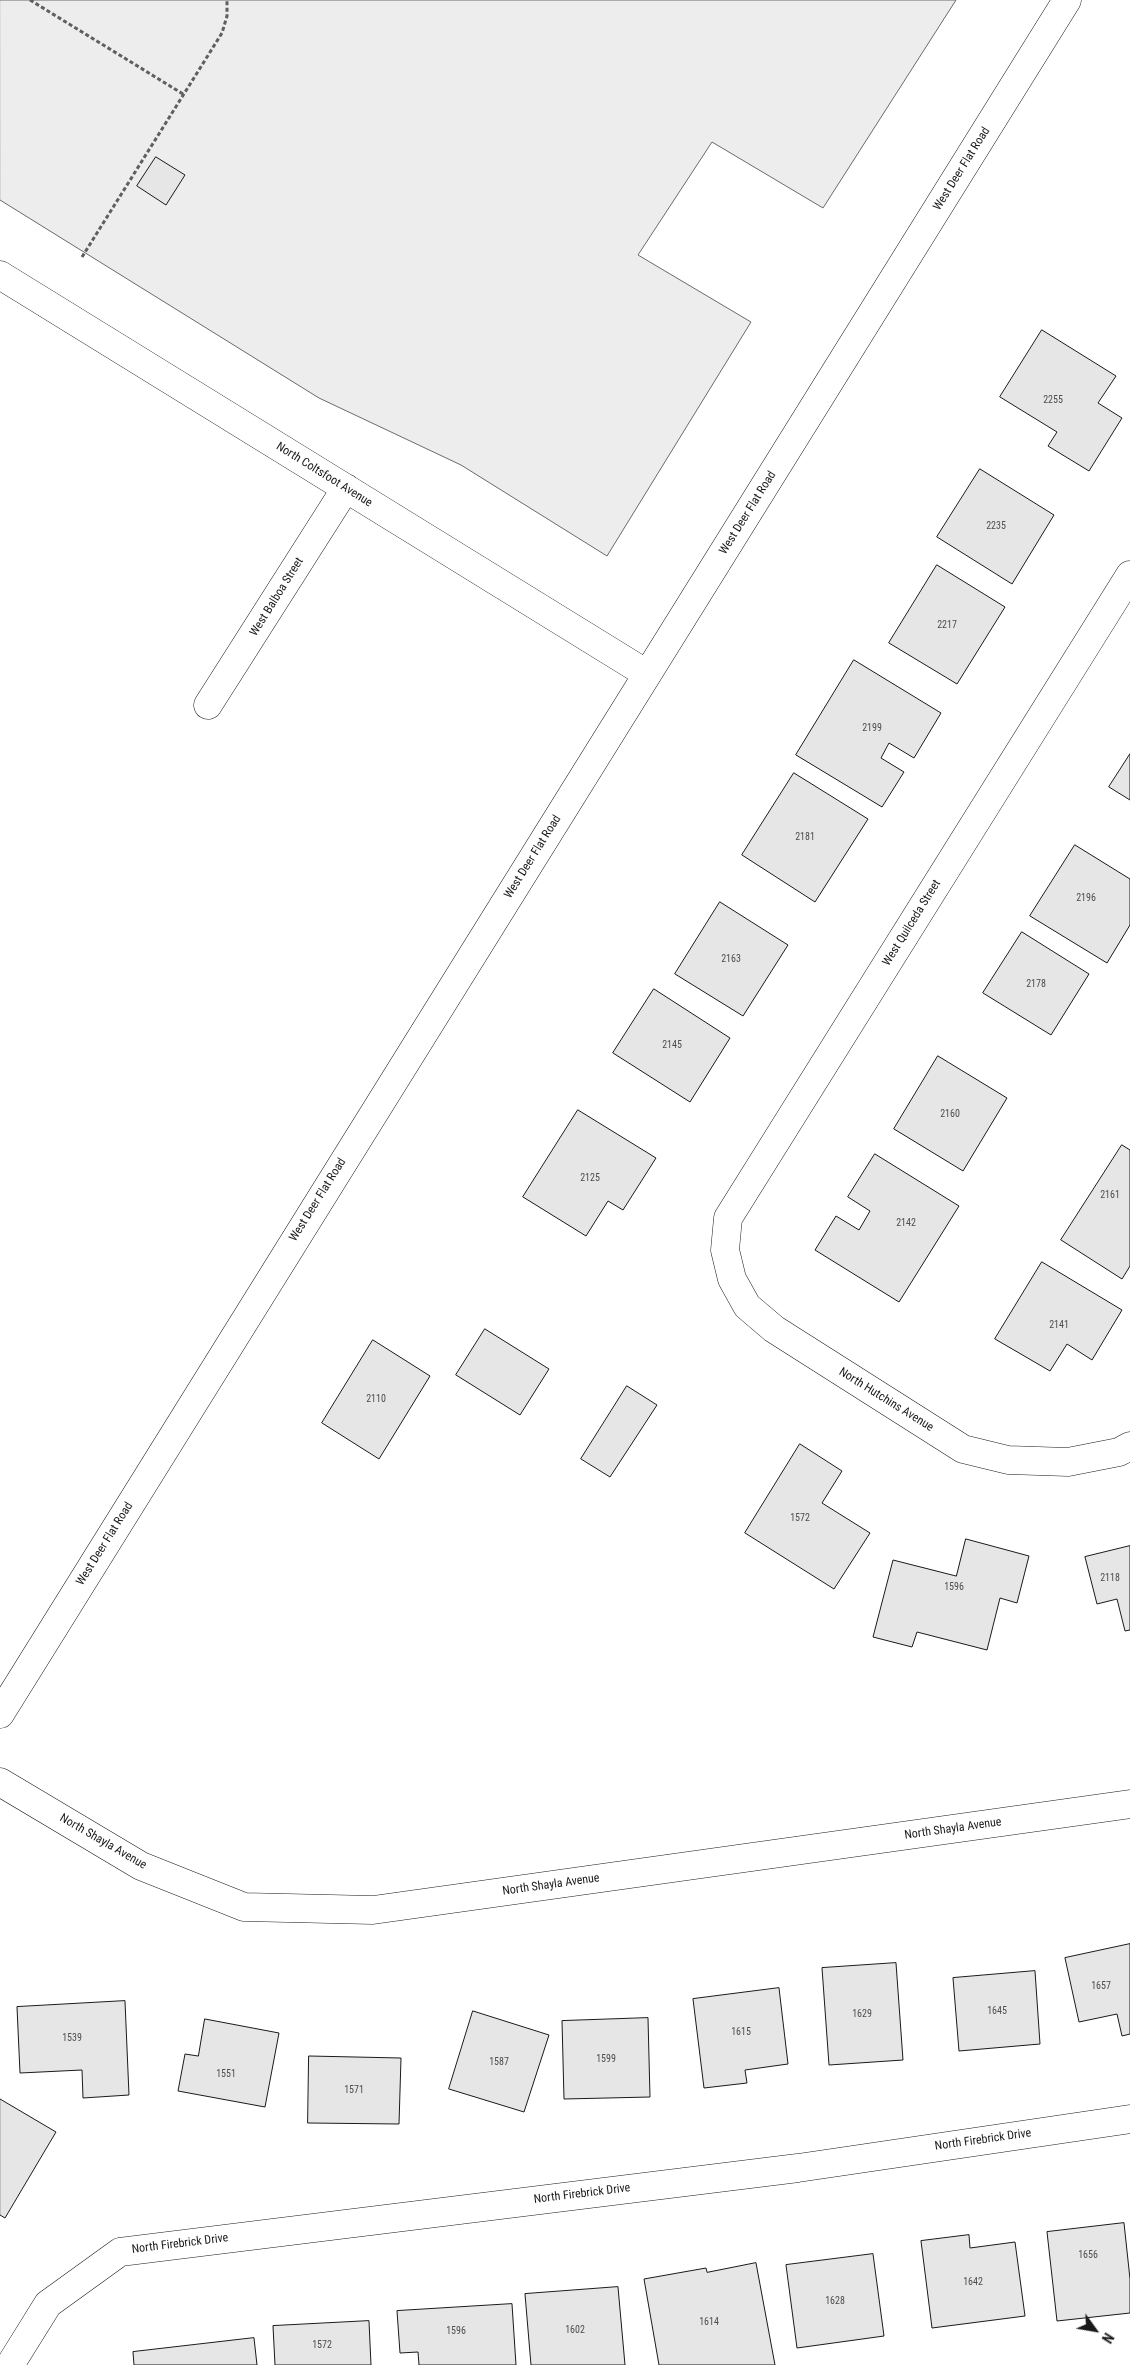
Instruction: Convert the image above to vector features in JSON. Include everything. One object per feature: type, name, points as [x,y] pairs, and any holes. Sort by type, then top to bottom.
[{"type":"street","name":"West Deer Flat Road","points":[[0,1714],[1067,0]]},
{"type":"street","name":"North Coltsfoot Avenue","points":[[0,275],[647,674]]},
{"type":"street","name":"West Balboa Street","points":[[208,705],[346,488]]},
{"type":"street","name":"West Quilceda Street","points":[[732,1280],[725,1250],[728,1218],[1130,575]]},
{"type":"street","name":"North Hutchins Avenue","points":[[732,1280],[747,1306],[774,1329],[963,1448],[1008,1460],[1068,1462],[1119,1452],[1130,1446]]},
{"type":"street","name":"North Shayla Avenue","points":[[0,1782],[141,1866],[244,1907],[372,1910],[1130,1804]]},
{"type":"street","name":"North Firebrick Drive","points":[[10,2365],[48,2304],[120,2252],[798,2168],[1130,2119]]},
{"type":"path","points":[[30,0],[183,94]]},
{"type":"path","points":[[82,257],[222,33],[227,16],[227,0]]},
{"type":"shaded area","points":[[0,0],[956,0],[823,208],[712,142],[638,255],[751,322],[607,556],[461,465],[319,398],[0,200]]},
{"type":"building","points":[[156,157],[185,175],[166,205],[137,186]]},
{"type":"building","points":[[1042,330],[1116,376],[1098,403],[1122,418],[1089,471],[1048,446],[1057,432],[1000,397]]},
{"type":"building","points":[[980,469],[1054,515],[1012,584],[937,537]]},
{"type":"building","points":[[937,565],[1005,607],[957,684],[889,643]]},
{"type":"building","points":[[854,660],[941,713],[914,758],[889,743],[881,758],[904,772],[882,807],[796,755]]},
{"type":"building","points":[[1130,754],[1130,800],[1109,787]]},
{"type":"building","points":[[794,773],[868,819],[815,902],[742,855]]},
{"type":"building","points":[[1075,845],[1130,879],[1130,925],[1107,963],[1030,916]]},
{"type":"building","points":[[720,902],[788,945],[743,1016],[675,974]]},
{"type":"building","points":[[1022,932],[1089,974],[1051,1035],[983,993]]},
{"type":"building","points":[[654,989],[730,1038],[690,1102],[613,1053]]},
{"type":"building","points":[[938,1056],[1007,1098],[963,1171],[894,1129]]},
{"type":"building","points":[[578,1110],[656,1158],[623,1210],[608,1201],[586,1236],[523,1197]]},
{"type":"building","points":[[1122,1145],[1130,1150],[1130,1266],[1122,1279],[1061,1240]]},
{"type":"building","points":[[875,1154],[959,1206],[899,1302],[815,1250],[836,1216],[859,1230],[870,1211],[848,1197]]},
{"type":"building","points":[[1042,1262],[1122,1310],[1092,1360],[1067,1344],[1050,1371],[995,1339]]},
{"type":"building","points":[[485,1329],[549,1369],[520,1415],[456,1375]]},
{"type":"building","points":[[373,1340],[430,1376],[379,1459],[322,1423]]},
{"type":"building","points":[[627,1386],[657,1405],[610,1477],[581,1459]]},
{"type":"building","points":[[800,1444],[842,1471],[822,1503],[870,1533],[834,1589],[745,1533]]},
{"type":"building","points":[[966,1539],[1029,1556],[1017,1603],[1000,1598],[987,1650],[917,1632],[912,1647],[873,1637],[893,1560],[956,1576]]},
{"type":"building","points":[[1130,1546],[1130,1630],[1125,1631],[1117,1599],[1097,1604],[1085,1557]]},
{"type":"building","points":[[1130,1944],[1130,2034],[1122,2036],[1117,2014],[1079,2022],[1065,1958]]},
{"type":"building","points":[[896,1963],[903,2060],[829,2065],[822,1968]]},
{"type":"building","points":[[1035,1971],[1040,2044],[959,2051],[953,1978]]},
{"type":"building","points":[[779,1988],[788,2064],[745,2070],[747,2083],[704,2088],[693,1999]]},
{"type":"building","points":[[125,2001],[129,2095],[83,2098],[82,2070],[20,2073],[17,2007]]},
{"type":"building","points":[[473,2011],[549,2035],[524,2112],[449,2089]]},
{"type":"building","points":[[648,2018],[650,2097],[564,2099],[562,2021]]},
{"type":"building","points":[[205,2019],[279,2033],[265,2107],[178,2091],[185,2054],[198,2056]]},
{"type":"building","points":[[309,2056],[401,2058],[399,2124],[308,2123]]},
{"type":"building","points":[[0,2099],[56,2132],[5,2218],[0,2215]]},
{"type":"building","points":[[1124,2223],[1130,2279],[1130,2313],[1057,2321],[1047,2232]]},
{"type":"building","points":[[969,2235],[970,2248],[1015,2242],[1025,2316],[932,2328],[921,2241]]},
{"type":"building","points":[[873,2254],[884,2336],[797,2348],[786,2265]]},
{"type":"building","points":[[756,2263],[775,2365],[659,2365],[644,2279],[706,2268],[707,2272]]},
{"type":"building","points":[[618,2287],[625,2365],[531,2365],[525,2294]]},
{"type":"building","points":[[512,2304],[516,2365],[419,2365],[418,2352],[400,2353],[397,2311]]},
{"type":"building","points":[[369,2321],[371,2365],[275,2365],[273,2326]]},
{"type":"building","points":[[254,2338],[257,2365],[134,2365],[133,2352]]}]
